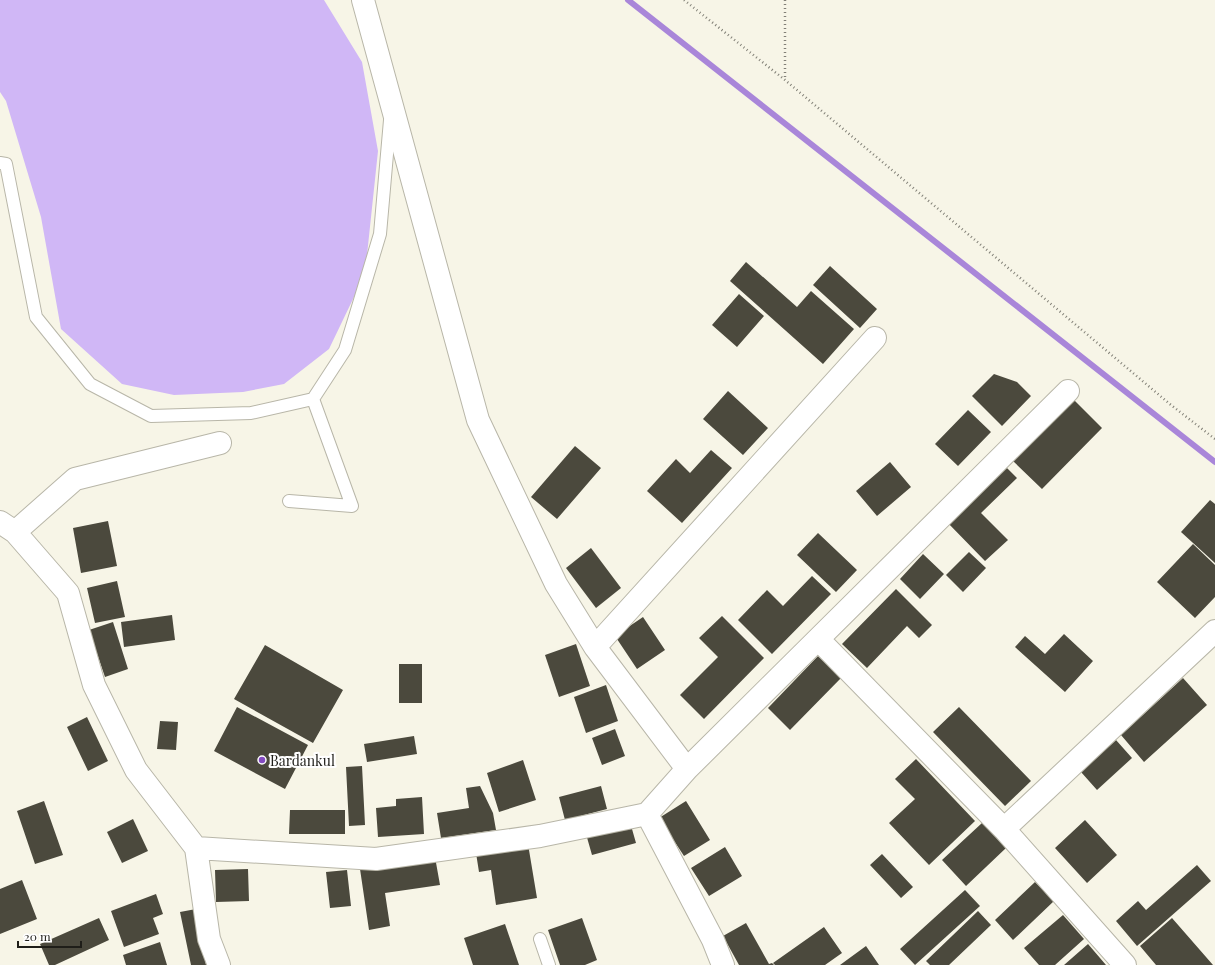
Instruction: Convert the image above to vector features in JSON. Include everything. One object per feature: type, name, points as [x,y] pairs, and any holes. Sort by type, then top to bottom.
[{"type":"street","points":[[363,0],[478,420],[556,584],[595,647],[686,769]]},
{"type":"street","points":[[595,647],[875,338]]},
{"type":"street","points":[[196,848],[376,859],[540,836],[647,814],[686,769],[1068,391]]},
{"type":"street","points":[[219,965],[209,939],[196,848],[136,770],[94,685],[68,593],[8,527],[75,479],[220,443]]},
{"type":"street","points":[[1004,829],[1215,631]]},
{"type":"street","points":[[818,639],[1004,829],[1125,965]]},
{"type":"street","points":[[647,814],[713,940],[723,965]]},
{"type":"lane","points":[[0,163],[6,164],[36,317],[90,384],[151,416],[251,413],[313,399],[346,350],[380,234],[391,103]]},
{"type":"lane","points":[[289,501],[352,506],[313,399]]},
{"type":"lane","points":[[540,940],[549,965]]},
{"type":"path","points":[[684,0],[784,80],[1171,405],[1215,440]]},
{"type":"path","points":[[784,0],[784,80]]},
{"type":"shaded area","points":[[0,0],[324,0],[362,62],[378,151],[365,274],[329,349],[284,384],[243,392],[174,395],[122,384],[61,329],[41,217],[6,101],[0,92]]},
{"type":"building","points":[[746,262],[797,307],[811,291],[854,329],[823,364],[730,281]]},
{"type":"building","points":[[830,266],[877,309],[860,328],[813,285]]},
{"type":"building","points":[[739,294],[764,316],[737,347],[712,325]]},
{"type":"building","points":[[994,374],[1017,382],[1031,396],[1002,426],[972,396]]},
{"type":"building","points":[[728,391],[768,428],[743,455],[703,419]]},
{"type":"building","points":[[1073,399],[1102,428],[1042,489],[1013,461]]},
{"type":"building","points":[[968,410],[991,432],[958,466],[935,444]]},
{"type":"building","points":[[575,446],[601,468],[557,519],[531,497]]},
{"type":"building","points":[[711,450],[732,468],[682,523],[647,491],[676,459],[690,473]]},
{"type":"building","points":[[890,462],[911,487],[877,516],[856,491]]},
{"type":"building","points":[[1004,465],[1017,478],[981,513],[1008,540],[985,561],[946,521]]},
{"type":"building","points":[[1210,500],[1215,504],[1215,563],[1181,532]]},
{"type":"building","points":[[108,521],[117,566],[81,573],[73,528]]},
{"type":"building","points":[[818,533],[857,570],[836,592],[797,555]]},
{"type":"building","points":[[1193,544],[1215,565],[1215,597],[1195,618],[1157,582]]},
{"type":"building","points":[[591,548],[621,588],[596,608],[566,568]]},
{"type":"building","points":[[969,552],[986,568],[963,592],[946,575]]},
{"type":"building","points":[[923,554],[944,574],[920,599],[900,579]]},
{"type":"building","points":[[812,576],[831,594],[772,654],[738,620],[767,590],[783,606]]},
{"type":"building","points":[[117,581],[125,617],[95,623],[87,588]]},
{"type":"building","points":[[896,589],[932,625],[919,638],[907,626],[867,668],[842,644]]},
{"type":"building","points":[[172,615],[175,640],[124,647],[121,622]]},
{"type":"building","points":[[722,616],[764,658],[704,719],[680,695],[718,657],[699,638]]},
{"type":"building","points":[[643,617],[665,650],[637,669],[615,636]]},
{"type":"building","points":[[113,622],[128,669],[105,677],[89,630]]},
{"type":"building","points":[[1064,634],[1093,661],[1065,692],[1015,647],[1025,636],[1045,654]]},
{"type":"building","points":[[576,644],[590,686],[559,697],[545,655]]},
{"type":"building","points":[[265,645],[343,690],[313,743],[234,699]]},
{"type":"building","points":[[818,656],[841,678],[790,730],[768,708]]},
{"type":"building","points":[[399,664],[422,664],[422,703],[399,703]]},
{"type":"building","points":[[1183,678],[1207,705],[1144,762],[1121,735]]},
{"type":"building","points":[[606,685],[618,721],[586,733],[574,697]]},
{"type":"building","points":[[237,707],[308,745],[285,789],[214,751]]},
{"type":"building","points":[[959,707],[1031,781],[1005,806],[933,732]]},
{"type":"building","points":[[87,717],[108,761],[88,771],[67,727]]},
{"type":"building","points":[[160,721],[178,722],[176,750],[157,749]]},
{"type":"building","points":[[615,729],[625,756],[602,765],[592,738]]},
{"type":"building","points":[[414,736],[417,754],[367,762],[364,744]]},
{"type":"building","points":[[1116,740],[1132,758],[1097,790],[1081,772]]},
{"type":"building","points":[[916,759],[975,821],[929,865],[889,823],[915,799],[895,779]]},
{"type":"building","points":[[523,760],[536,800],[499,812],[487,773]]},
{"type":"building","points":[[362,766],[365,825],[349,826],[346,767]]},
{"type":"building","points":[[480,786],[493,813],[496,830],[441,838],[437,813],[469,808],[466,788]]},
{"type":"building","points":[[601,786],[607,809],[565,820],[559,797]]},
{"type":"building","points":[[422,797],[424,834],[378,837],[376,808],[396,806],[396,799]]},
{"type":"building","points":[[44,801],[63,855],[35,864],[17,811]]},
{"type":"building","points":[[686,801],[710,840],[684,856],[659,818]]},
{"type":"building","points":[[290,810],[345,810],[345,834],[289,834]]},
{"type":"building","points":[[133,819],[148,851],[122,863],[107,832]]},
{"type":"building","points":[[1085,820],[1117,855],[1087,883],[1055,848]]},
{"type":"building","points":[[630,822],[636,843],[592,855],[586,834]]},
{"type":"building","points":[[982,823],[1006,848],[966,886],[942,860]]},
{"type":"building","points":[[528,844],[537,898],[496,905],[491,870],[479,872],[476,853]]},
{"type":"building","points":[[725,847],[742,876],[709,896],[691,868]]},
{"type":"building","points":[[882,854],[913,887],[901,898],[870,865]]},
{"type":"building","points":[[435,857],[440,885],[385,893],[390,926],[369,930],[360,869]]},
{"type":"building","points":[[1197,865],[1211,881],[1137,946],[1116,921],[1138,901],[1146,910]]},
{"type":"building","points":[[248,869],[249,901],[216,902],[215,870]]},
{"type":"building","points":[[347,870],[351,906],[330,908],[326,872]]},
{"type":"building","points":[[22,880],[37,919],[0,934],[0,889]]},
{"type":"building","points":[[1035,882],[1054,901],[1013,940],[995,920]]},
{"type":"building","points":[[965,890],[980,906],[915,965],[900,949]]},
{"type":"building","points":[[156,894],[163,914],[153,918],[159,934],[124,947],[111,911]]},
{"type":"building","points":[[196,909],[206,965],[191,965],[180,912]]},
{"type":"building","points":[[978,911],[991,925],[949,965],[930,965],[926,961]]},
{"type":"building","points":[[1063,915],[1084,939],[1055,965],[1039,965],[1024,948]]},
{"type":"building","points":[[99,918],[109,940],[55,965],[49,965],[40,944]]},
{"type":"building","points":[[582,918],[597,960],[585,965],[560,965],[548,930]]},
{"type":"building","points":[[1172,918],[1213,965],[1156,965],[1140,946]]},
{"type":"building","points":[[746,923],[769,964],[772,963],[774,965],[739,965],[723,936]]},
{"type":"building","points":[[505,924],[519,965],[473,965],[464,938]]},
{"type":"building","points":[[824,927],[842,953],[825,965],[775,965],[773,963]]},
{"type":"building","points":[[160,942],[167,965],[126,965],[123,955]]},
{"type":"building","points":[[1088,944],[1106,965],[1064,965]]},
{"type":"building","points":[[866,946],[879,965],[840,965]]},
{"type":"waterway","points":[[628,0],[1215,462]]},
{"type":"place","name":"Bardankul","points":[[262,760]]}]
